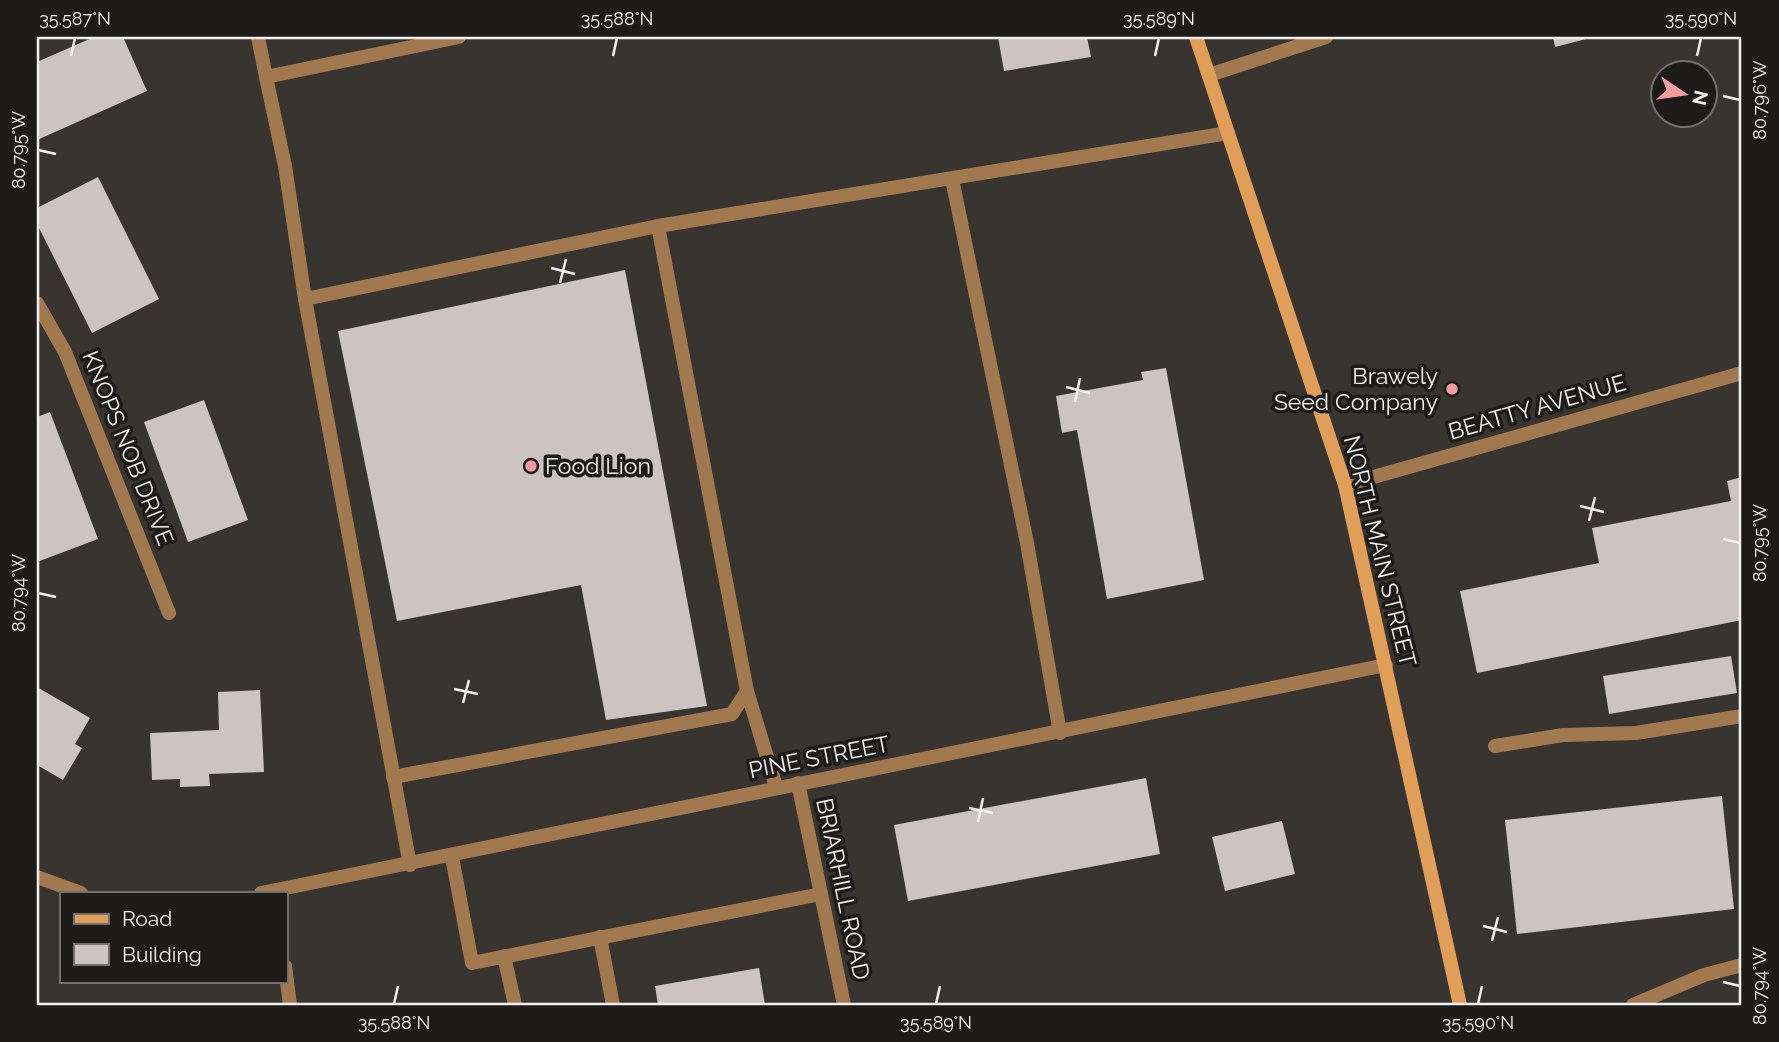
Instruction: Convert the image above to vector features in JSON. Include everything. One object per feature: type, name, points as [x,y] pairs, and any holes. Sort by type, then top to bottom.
[{"type":"main road","name":"NORTH MAIN STREET","points":[[1196,37],[1345,485],[1460,1005]]},
{"type":"street","points":[[258,37],[285,166],[305,299],[410,865]]},
{"type":"street","points":[[266,77],[459,37]]},
{"type":"street","points":[[1274,37],[1279,52]]},
{"type":"street","points":[[1209,75],[1326,37]]},
{"type":"street","points":[[305,299],[658,226],[1228,133]]},
{"type":"street","points":[[952,179],[1027,543],[1060,733]]},
{"type":"street","points":[[658,226],[747,691],[776,787]]},
{"type":"street","name":"KNOPS NOB DRIVE","points":[[37,303],[65,352],[169,613]]},
{"type":"street","name":"BEATTY AVENUE","points":[[1345,485],[1742,373]]},
{"type":"street","name":"PINE STREET","points":[[277,892],[776,787],[1060,733],[1386,665]]},
{"type":"street","points":[[393,776],[732,714],[747,691]]},
{"type":"street","points":[[1495,746],[1563,735],[1636,733],[1742,716]]},
{"type":"street","name":"BRIARHILL ROAD","points":[[798,783],[844,1005]]},
{"type":"street","points":[[452,857],[472,962],[821,894]]},
{"type":"street","points":[[37,877],[78,892]]},
{"type":"street","points":[[600,937],[613,1005]]},
{"type":"street","points":[[504,956],[515,1005]]},
{"type":"street","points":[[1633,1005],[1704,975],[1742,965]]},
{"type":"street","points":[[287,982],[290,1005]]},
{"type":"building","points":[[94,37],[123,37],[147,91],[37,140],[37,62]]},
{"type":"building","points":[[998,37],[1087,37],[1091,57],[1004,71]]},
{"type":"building","points":[[1553,37],[1590,37],[1590,38],[1555,47]]},
{"type":"building","points":[[98,177],[159,299],[92,333],[37,224],[37,208]]},
{"type":"building","points":[[625,270],[707,706],[606,720],[581,585],[397,621],[338,331]]},
{"type":"building","points":[[1166,368],[1204,580],[1107,599],[1077,430],[1062,433],[1056,396],[1143,380],[1141,372]]},
{"type":"building","points":[[204,400],[248,520],[188,542],[144,422]]},
{"type":"building","points":[[50,412],[98,539],[37,562],[37,417]]},
{"type":"building","points":[[1742,477],[1742,620],[1477,673],[1460,591],[1599,563],[1592,528],[1731,501],[1727,481]]},
{"type":"building","points":[[1731,656],[1737,693],[1609,714],[1603,676]]},
{"type":"building","points":[[37,687],[90,718],[75,744],[82,748],[63,780],[37,765]]},
{"type":"building","points":[[260,690],[264,772],[209,774],[210,786],[180,787],[180,779],[152,780],[150,733],[219,730],[218,692]]},
{"type":"building","points":[[1146,778],[1160,854],[908,901],[894,825]]},
{"type":"building","points":[[1722,796],[1734,909],[1517,934],[1505,820]]},
{"type":"building","points":[[1282,821],[1295,874],[1225,891],[1212,837]]},
{"type":"building","points":[[759,968],[765,1005],[658,1005],[655,986]]},
{"type":"place","name":"Brawely Seed Company","points":[[1452,389]]},
{"type":"place","name":"Food Lion","points":[[531,466]]}]
